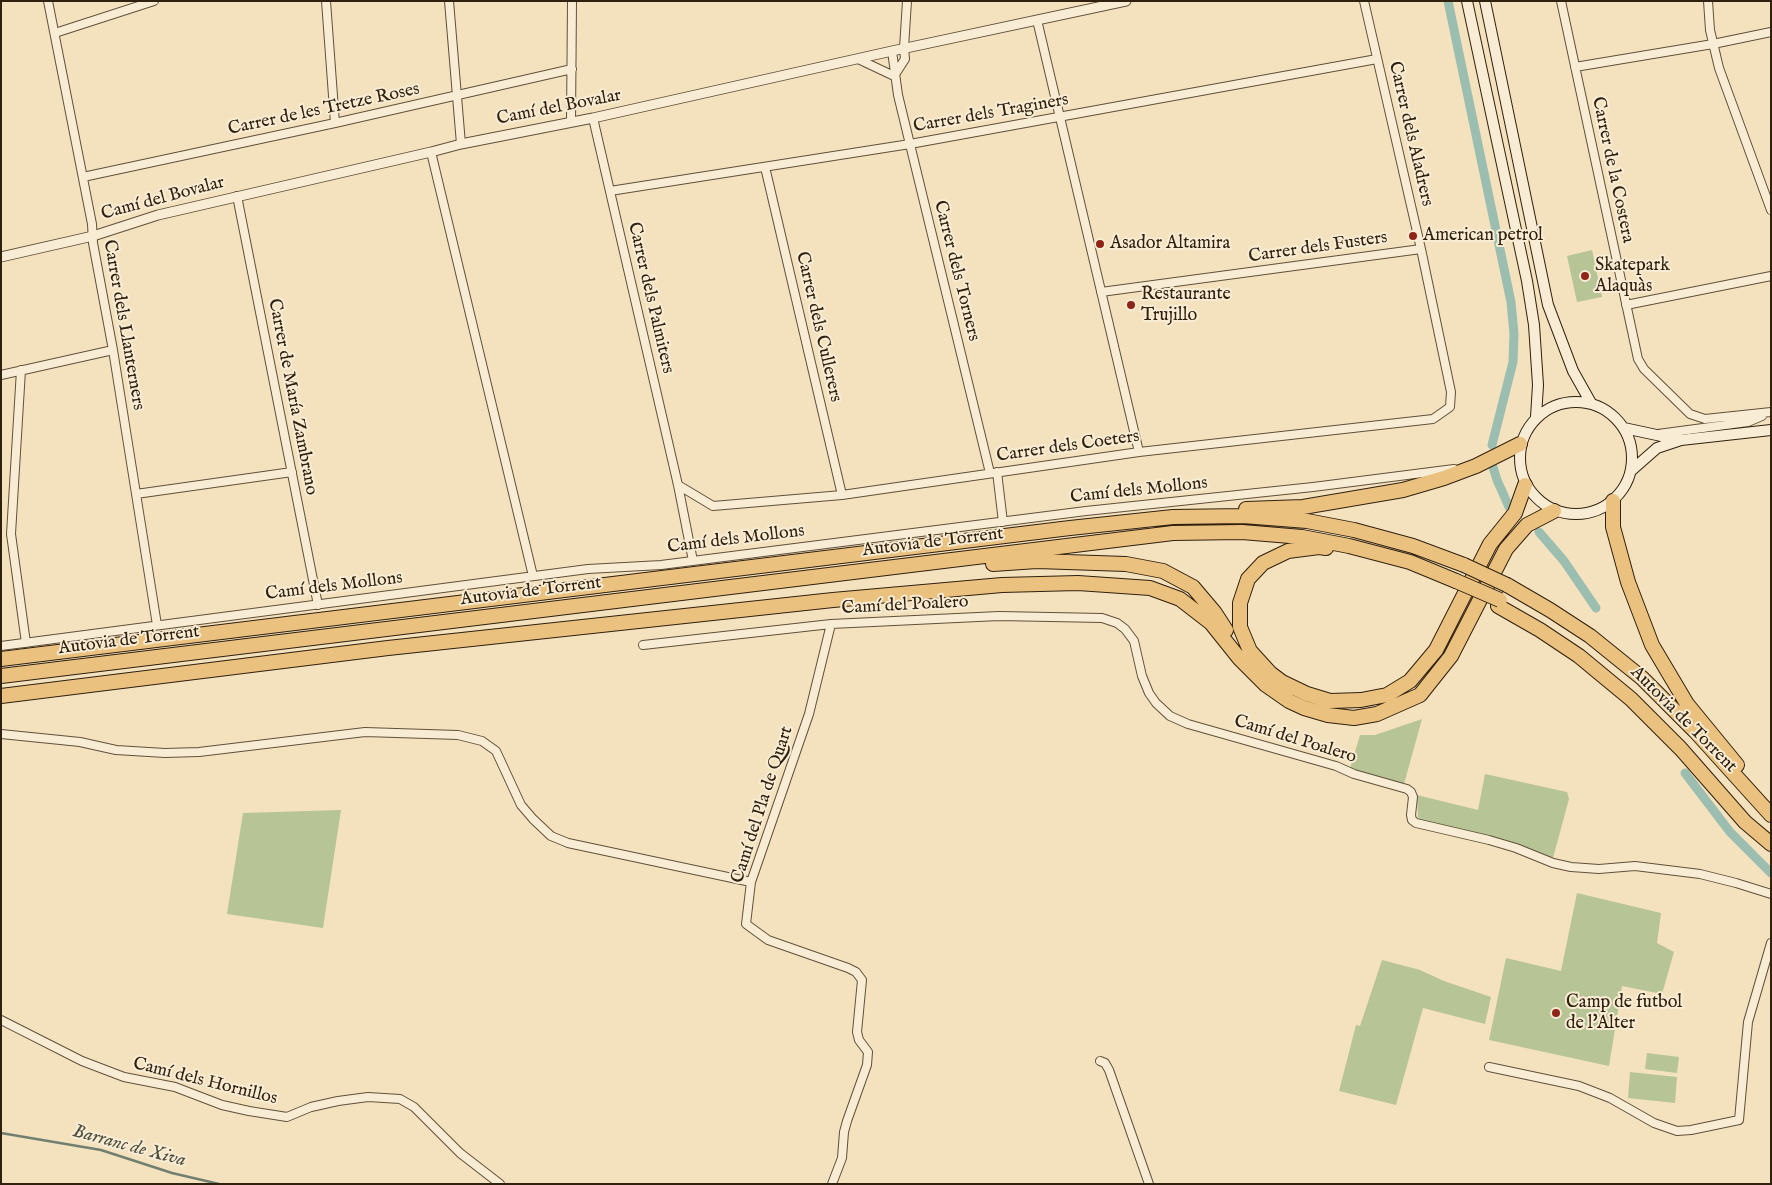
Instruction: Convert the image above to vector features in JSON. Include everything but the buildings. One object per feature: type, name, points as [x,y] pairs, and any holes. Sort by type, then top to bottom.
[{"type":"highway","points":[[1070,528],[1096,520],[1172,512],[1303,507],[1403,490],[1476,466],[1520,444]]},
{"type":"highway","points":[[1456,583],[1347,552],[1319,547],[1288,551],[1262,562],[1248,578],[1240,603],[1240,627],[1250,651],[1270,673],[1282,682],[1307,694],[1330,701],[1361,700],[1387,695],[1410,681],[1436,650],[1490,544],[1515,513],[1525,485]]},
{"type":"highway","points":[[1613,501],[1613,527],[1628,582],[1652,645],[1688,704],[1771,806]]},
{"type":"highway","points":[[1,696],[378,649],[834,600],[1002,585],[1078,583],[1150,588],[1180,599],[1211,623],[1239,658],[1266,685],[1289,701],[1304,708],[1328,715],[1354,718],[1378,714],[1420,695],[1452,656],[1506,549],[1527,525],[1554,511]]},
{"type":"highway","name":"Autovia de Torrent","points":[[1,660],[1070,528],[1173,518],[1243,516],[1307,521],[1354,530],[1413,546],[1464,565],[1507,585],[1550,610],[1590,636],[1642,678],[1695,731],[1771,815]]},
{"type":"highway","name":"Autovia de Torrent","points":[[1,676],[1173,533],[1242,532],[1302,538],[1349,546],[1410,562],[1543,624],[1582,650],[1635,694],[1771,838]]},
{"type":"highway","points":[[828,575],[863,576],[955,566],[1037,561],[1126,564],[1163,571],[1193,587],[1215,613],[1245,659],[1266,685]]},
{"type":"highway","points":[[1499,603],[1579,656],[1631,699],[1681,749],[1745,822],[1771,844]]},
{"type":"main road","points":[[1468,1],[1527,281],[1535,334],[1538,385],[1536,417],[1520,444],[1519,465],[1525,485],[1537,501],[1554,511],[1575,515],[1595,512],[1613,501],[1632,470],[1657,448],[1681,440],[1771,430]]},
{"type":"main road","points":[[1485,1],[1548,305],[1572,372],[1591,403]]},
{"type":"main road","points":[[1536,417],[1561,403],[1591,403],[1610,412],[1624,428],[1632,448],[1632,470]]},
{"type":"main road","points":[[1624,428],[1681,440]]},
{"type":"street","name":"Carrer dels Llanterners","points":[[48,1],[113,350],[157,625]]},
{"type":"street","points":[[54,33],[154,1]]},
{"type":"street","points":[[326,1],[335,123]]},
{"type":"street","points":[[449,1],[461,144]]},
{"type":"street","points":[[571,122],[572,1]]},
{"type":"street","points":[[858,59],[894,76],[905,59],[907,1]]},
{"type":"street","name":"Camí del Bovalar","points":[[1,257],[93,236],[158,215],[461,144],[593,118],[904,48],[1126,1]]},
{"type":"street","name":"Carrer dels Aladrers","points":[[1364,1],[1421,249],[1451,392]]},
{"type":"street","name":"Carrer de la Costera","points":[[1561,1],[1638,359],[1644,370],[1690,414],[1705,419],[1769,413]]},
{"type":"street","points":[[1708,1],[1713,44],[1719,68],[1771,210]]},
{"type":"street","points":[[1037,20],[1139,452]]},
{"type":"street","points":[[1575,67],[1713,44],[1771,32]]},
{"type":"street","name":"Carrer dels Torners","points":[[892,51],[895,64],[894,76],[910,144],[994,473],[1003,522]]},
{"type":"street","name":"Carrer dels Traginers","points":[[610,191],[910,144],[1377,59]]},
{"type":"street","name":"Carrer de les Tretze Roses","points":[[82,177],[335,123],[572,69]]},
{"type":"street","name":"Carrer dels Palmiters","points":[[593,118],[678,485],[693,561]]},
{"type":"street","points":[[430,152],[533,576]]},
{"type":"street","name":"Carrer dels Cullerers","points":[[765,167],[842,495]]},
{"type":"street","points":[[1762,184],[1771,182]]},
{"type":"street","name":"Carrer de María Zambrano","points":[[237,196],[318,605]]},
{"type":"street","name":"Carrer dels Fusters","points":[[1101,292],[1421,249]]},
{"type":"street","points":[[1626,305],[1771,276]]},
{"type":"street","points":[[1,375],[113,350]]},
{"type":"street","points":[[21,370],[11,534],[26,643]]},
{"type":"street","name":"Carrer dels Coeters","points":[[678,485],[713,506],[842,495],[1139,452],[1432,419],[1450,407],[1451,392]]},
{"type":"street","points":[[1652,434],[1748,422],[1769,413]]},
{"type":"street","name":"Camí dels Mollons","points":[[1,646],[588,569],[661,565],[1476,466]]},
{"type":"street","points":[[136,494],[292,472]]},
{"type":"street","points":[[1,535],[11,534]]},
{"type":"street","name":"Camí del Poalero","points":[[831,624],[999,616],[1061,616],[1108,620],[1125,629],[1134,641],[1142,676],[1149,693],[1156,703],[1170,716],[1188,724],[1407,788],[1413,797],[1411,814],[1412,820],[1416,823],[1489,840],[1562,865],[1599,869],[1635,866],[1700,874],[1771,894]]},
{"type":"street","points":[[643,645],[831,624]]},
{"type":"street","name":"Camí del Pla de Quart","points":[[831,624],[809,714],[750,882],[746,924],[768,940],[848,968],[856,972],[862,980],[857,1032],[859,1040],[868,1052],[867,1065],[847,1121],[842,1158],[832,1184]]},
{"type":"street","points":[[1,734],[80,742],[116,750],[165,754],[199,752],[365,732],[458,734],[482,741],[496,751],[521,805],[551,836],[568,843],[750,882]]},
{"type":"street","points":[[1489,1067],[1579,1086],[1610,1098],[1654,1123],[1677,1131],[1739,1120],[1748,1022],[1771,943]]},
{"type":"street","name":"Camí dels Hornillos","points":[[1,1020],[82,1061],[124,1077],[175,1087],[222,1105],[249,1111],[287,1117],[311,1107],[338,1101],[368,1097],[400,1099],[414,1107],[460,1153],[500,1184]]},
{"type":"street","points":[[1100,1061],[1105,1063],[1109,1070],[1149,1184]]},
{"type":"green space","name":"Skatepark Alaquàs","points":[[1592,250],[1602,297],[1577,302],[1567,256]]},
{"type":"green space","points":[[1422,719],[1404,784],[1350,769],[1360,735],[1375,735]]},
{"type":"green space","points":[[1485,774],[1567,792],[1569,799],[1553,858],[1421,821],[1418,818],[1417,795],[1478,810]]},
{"type":"green space","points":[[341,810],[323,928],[227,914],[243,813]]},
{"type":"green space","points":[[1577,893],[1661,913],[1657,943],[1674,952],[1662,994],[1622,986],[1609,1066],[1489,1040],[1506,958],[1561,971]]},
{"type":"green space","points":[[1382,960],[1420,970],[1444,981],[1491,997],[1485,1024],[1423,1008],[1396,1105],[1339,1091],[1356,1025],[1360,1026]]},
{"type":"green space","points":[[1647,1053],[1679,1057],[1677,1073],[1645,1069]]},
{"type":"green space","points":[[1630,1072],[1677,1077],[1675,1103],[1628,1098]]},
{"type":"waterway","points":[[1448,1],[1511,302],[1514,334],[1513,362],[1492,445]]},
{"type":"waterway","points":[[1493,467],[1509,507]]},
{"type":"waterway","points":[[1539,532],[1564,561],[1596,608]]},
{"type":"waterway","points":[[1685,773],[1730,832],[1771,873]]},
{"type":"waterway","name":"Barranc de Xiva","points":[[1,1133],[101,1150],[172,1173],[219,1184]]},
{"type":"place","name":"American petrol","points":[[1413,236]]},
{"type":"place","name":"Asador Altamira","points":[[1100,244]]},
{"type":"place","name":"Skatepark Alaquàs","points":[[1585,276]]},
{"type":"place","name":"Restaurante Trujillo","points":[[1131,305]]},
{"type":"place","name":"Camp de futbol de l'Alter","points":[[1556,1013]]}]
